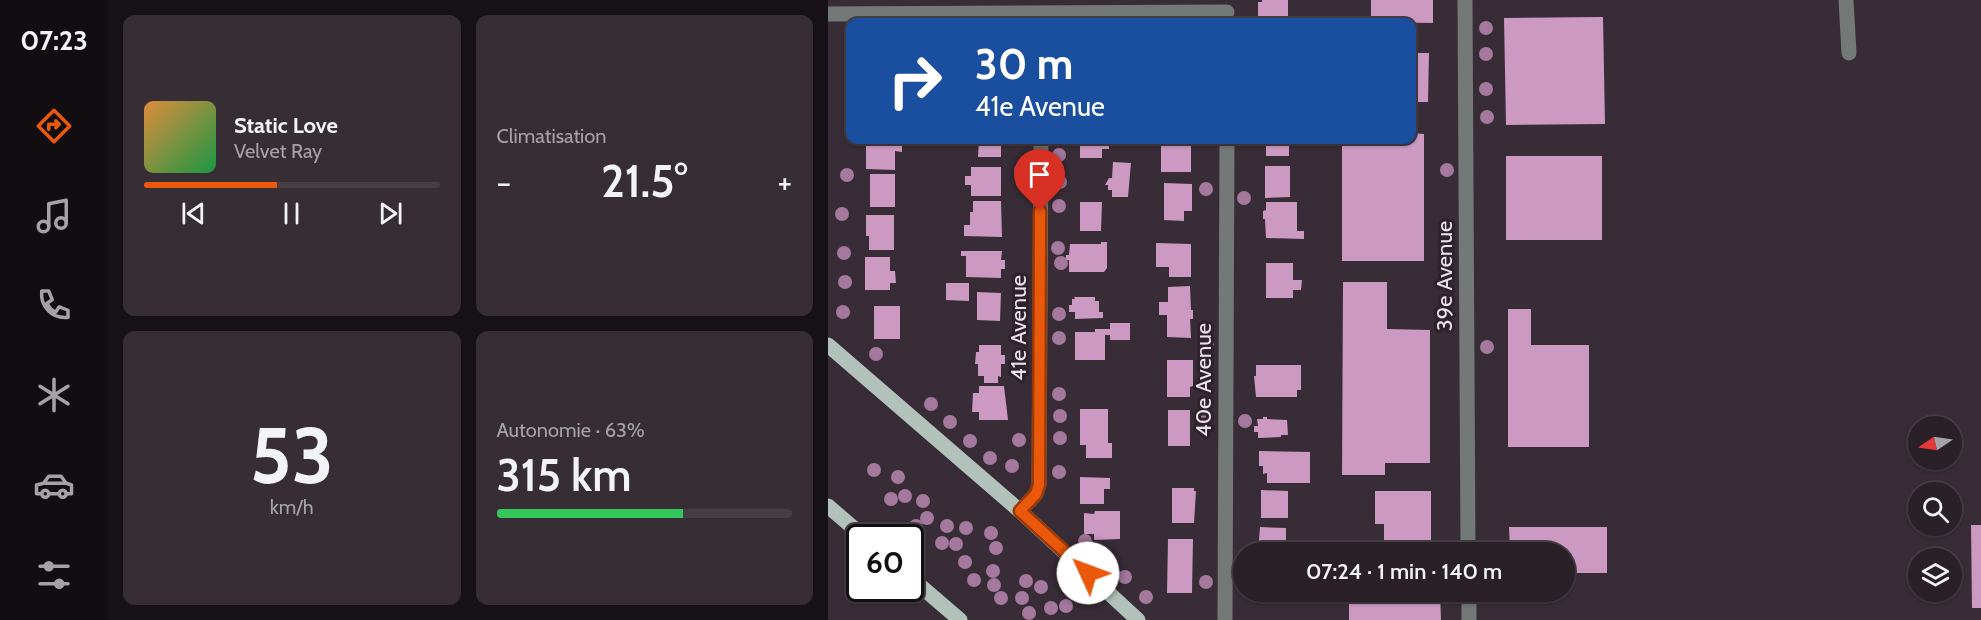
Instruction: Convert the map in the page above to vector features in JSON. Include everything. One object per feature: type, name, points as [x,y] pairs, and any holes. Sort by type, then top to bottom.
[{"type":"main road","points":[[828,345],[1020,511],[1138,620]]},
{"type":"main road","points":[[828,506],[849,524]]},
{"type":"main road","points":[[924,589],[960,620]]},
{"type":"street","name":"39e Avenue","points":[[1465,0],[1468,542]]},
{"type":"street","points":[[1846,0],[1849,53]]},
{"type":"street","points":[[828,14],[1227,12]]},
{"type":"street","name":"41e Avenue","points":[[1020,511],[1036,494],[1039,485],[1041,144]]},
{"type":"street","name":"40e Avenue","points":[[1225,620],[1227,144]]},
{"type":"street","points":[[1469,602],[1469,620]]},
{"type":"building","points":[[1262,0],[1288,0],[1288,18],[1258,18],[1258,2]]},
{"type":"building","points":[[1371,0],[1433,0],[1433,23],[1416,23],[1416,18],[1371,18]]},
{"type":"building","points":[[1603,17],[1605,124],[1506,125],[1504,18]]},
{"type":"building","points":[[1416,53],[1429,53],[1428,102],[1416,102]]},
{"type":"building","points":[[1416,133],[1424,134],[1424,261],[1342,261],[1342,144],[1416,144]]},
{"type":"building","points":[[866,144],[902,144],[902,152],[895,151],[895,170],[866,169]]},
{"type":"building","points":[[979,144],[1001,144],[1001,157],[978,157]]},
{"type":"building","points":[[1080,144],[1109,144],[1109,149],[1102,149],[1102,158],[1080,158]]},
{"type":"building","points":[[1161,144],[1191,144],[1191,172],[1161,172]]},
{"type":"building","points":[[1266,144],[1289,144],[1289,156],[1266,156]]},
{"type":"building","points":[[1506,156],[1602,156],[1602,240],[1506,240]]},
{"type":"building","points":[[1113,162],[1131,163],[1128,197],[1112,197],[1112,190],[1108,190],[1108,185],[1105,185],[1109,178],[1112,178]]},
{"type":"building","points":[[1265,166],[1290,166],[1290,197],[1265,198]]},
{"type":"building","points":[[971,167],[1001,167],[1001,196],[971,196],[971,185],[965,185],[965,176],[971,176]]},
{"type":"building","points":[[870,174],[895,174],[895,207],[870,207]]},
{"type":"building","points":[[1164,183],[1192,184],[1192,211],[1184,211],[1184,221],[1164,220]]},
{"type":"building","points":[[973,201],[1001,201],[1002,237],[964,236],[964,225],[970,225]]},
{"type":"building","points":[[1080,202],[1102,202],[1101,231],[1080,231]]},
{"type":"building","points":[[1266,202],[1297,202],[1297,231],[1304,231],[1304,239],[1266,238],[1263,211],[1266,210]]},
{"type":"building","points":[[866,215],[894,215],[894,250],[869,250]]},
{"type":"building","points":[[1101,242],[1107,242],[1107,268],[1104,272],[1069,272],[1069,260],[1066,260],[1066,255],[1069,255],[1070,244],[1101,244]]},
{"type":"building","points":[[1156,243],[1191,244],[1191,277],[1169,277],[1169,267],[1156,267]]},
{"type":"building","points":[[961,251],[1002,251],[1001,260],[1005,260],[1005,269],[1001,269],[1001,278],[966,277],[966,256],[961,256]]},
{"type":"building","points":[[865,257],[890,257],[890,271],[895,271],[896,283],[890,283],[890,290],[865,290]]},
{"type":"building","points":[[1266,263],[1293,263],[1293,280],[1302,280],[1301,290],[1293,290],[1293,298],[1266,298]]},
{"type":"building","points":[[1343,282],[1387,282],[1387,329],[1430,330],[1430,463],[1385,463],[1385,475],[1342,475]]},
{"type":"building","points":[[946,283],[969,283],[969,301],[946,300]]},
{"type":"building","points":[[1190,286],[1191,310],[1193,310],[1193,319],[1190,319],[1191,338],[1167,337],[1167,315],[1159,315],[1159,302],[1168,302],[1168,287]]},
{"type":"building","points":[[977,292],[1001,293],[1000,321],[977,320]]},
{"type":"building","points":[[1074,297],[1095,297],[1095,301],[1099,301],[1099,312],[1103,312],[1103,318],[1075,319],[1075,312],[1069,312],[1069,305],[1072,305]]},
{"type":"building","points":[[874,306],[900,306],[900,339],[874,339]]},
{"type":"building","points":[[1508,309],[1531,309],[1531,345],[1589,345],[1589,447],[1508,447]]},
{"type":"building","points":[[1110,323],[1130,323],[1130,340],[1110,340],[1110,335],[1105,335],[1105,360],[1075,360],[1075,332],[1110,329]]},
{"type":"building","points":[[979,345],[1001,345],[1001,355],[1005,355],[1005,364],[1001,364],[1001,377],[998,376],[998,383],[984,383],[984,376],[978,376],[978,364],[975,364]]},
{"type":"building","points":[[1167,360],[1193,360],[1193,386],[1190,387],[1190,397],[1167,397]]},
{"type":"building","points":[[1256,365],[1301,365],[1301,390],[1297,390],[1297,397],[1256,397],[1254,376],[1256,376]]},
{"type":"building","points":[[979,386],[1004,386],[1008,420],[979,420],[979,412],[972,412],[973,393],[979,393]]},
{"type":"building","points":[[1080,409],[1108,409],[1108,443],[1112,443],[1112,458],[1086,458],[1086,445],[1080,445]]},
{"type":"building","points":[[1168,410],[1190,410],[1190,446],[1168,446]]},
{"type":"building","points":[[1263,417],[1287,420],[1288,435],[1258,438],[1258,432],[1254,432],[1254,426],[1258,426],[1257,419],[1263,419]]},
{"type":"building","points":[[1259,451],[1310,452],[1310,483],[1267,483],[1267,473],[1263,474],[1263,466],[1259,466]]},
{"type":"building","points":[[1080,477],[1110,478],[1110,489],[1104,489],[1104,504],[1080,504]]},
{"type":"building","points":[[1172,488],[1194,488],[1196,491],[1194,523],[1172,523]]},
{"type":"building","points":[[1261,490],[1288,491],[1288,518],[1261,518]]},
{"type":"building","points":[[1375,491],[1431,491],[1431,542],[1384,542],[1384,524],[1375,524]]},
{"type":"building","points":[[1095,511],[1120,511],[1120,539],[1094,540],[1094,534],[1084,534],[1084,513],[1094,514]]},
{"type":"building","points":[[1971,525],[1981,525],[1981,608],[1972,608]]},
{"type":"building","points":[[1260,527],[1286,528],[1286,542],[1259,542]]},
{"type":"building","points":[[1509,527],[1607,527],[1607,573],[1575,573],[1575,542],[1510,542]]},
{"type":"building","points":[[1168,539],[1193,539],[1192,593],[1167,593]]},
{"type":"building","points":[[1349,602],[1440,602],[1441,620],[1349,620]]},
{"type":"route","points":[[1040,211],[1039,485],[1036,494],[1020,511],[1088,573]]}]
